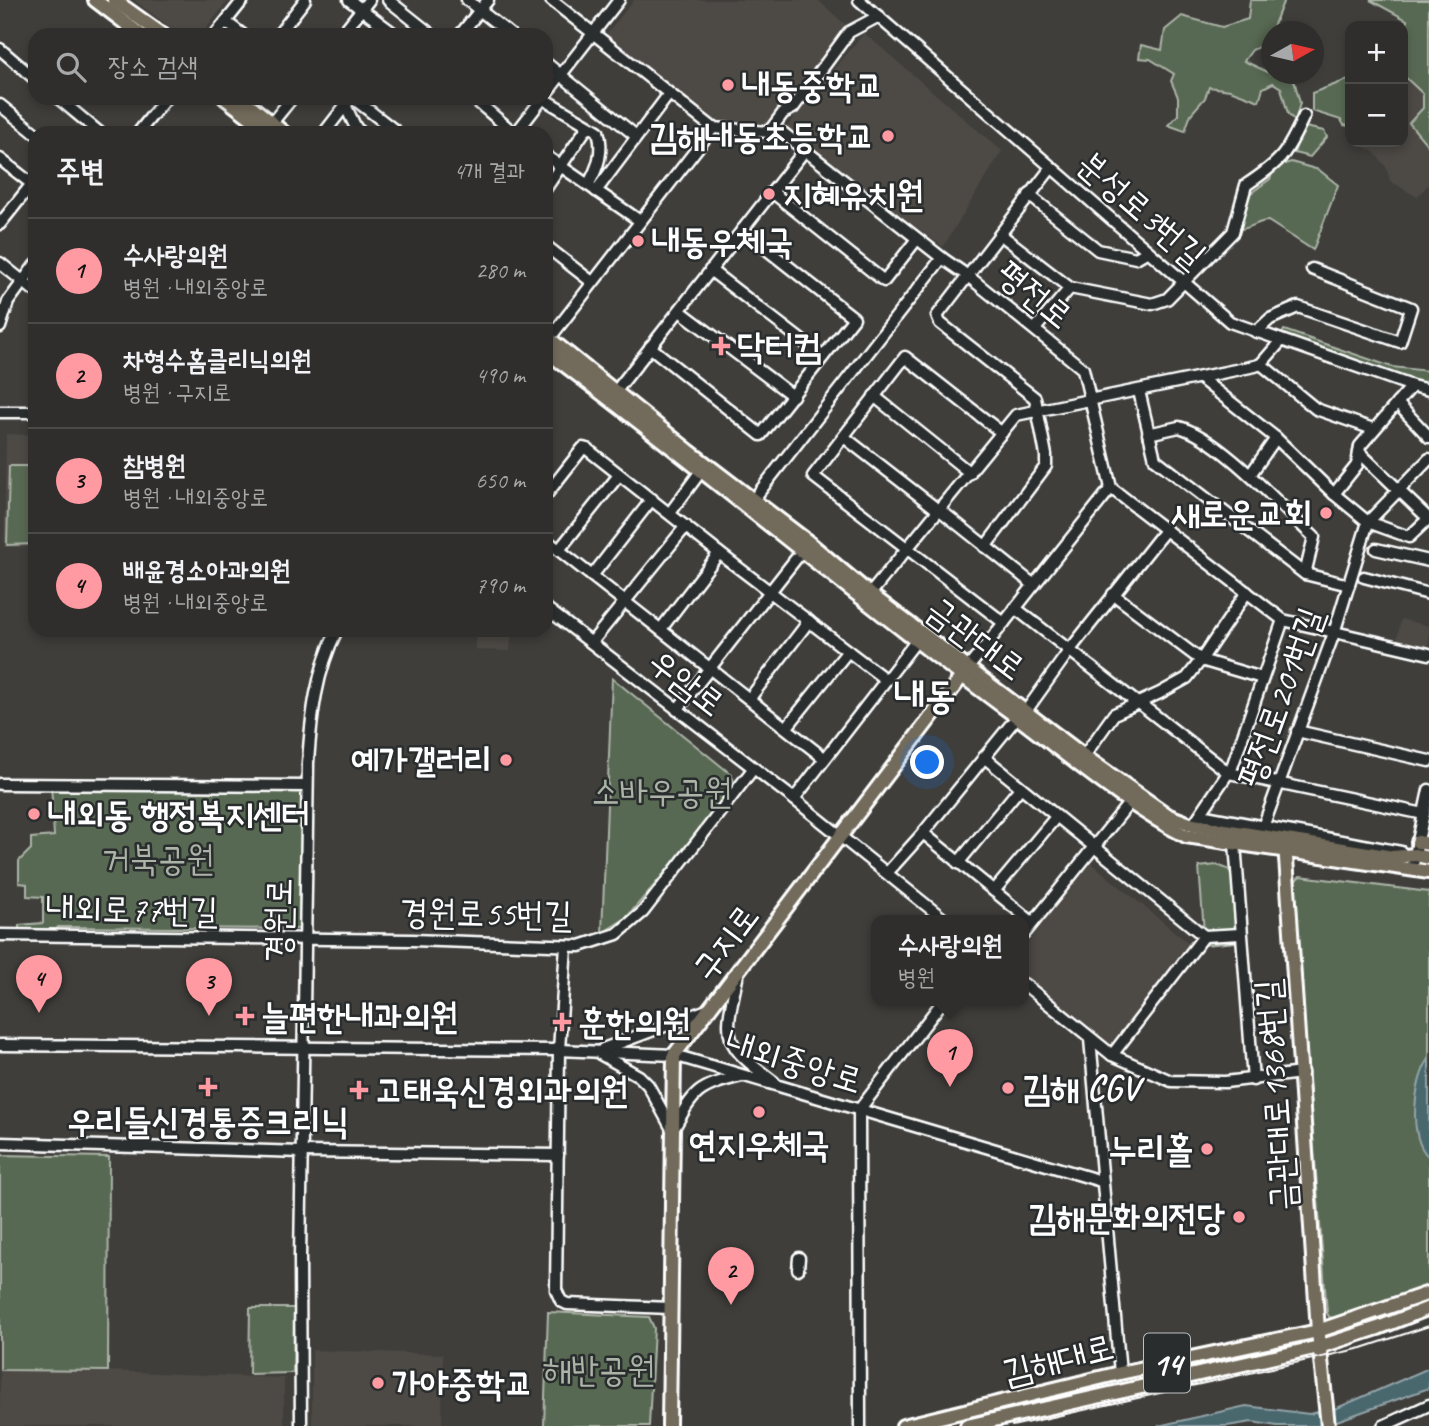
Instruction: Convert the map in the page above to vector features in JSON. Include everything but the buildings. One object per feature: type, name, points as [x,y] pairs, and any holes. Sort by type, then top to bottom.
[{"type":"main road","points":[[95,0],[132,28]]},
{"type":"main road","points":[[114,0],[153,28]]},
{"type":"main road","points":[[236,105],[268,126]]},
{"type":"main road","points":[[249,105],[269,126]]},
{"type":"main road","name":"금관대로","points":[[553,346],[616,391],[1130,802],[1186,836],[1393,857],[1421,847],[1429,858]]},
{"type":"main road","name":"금관대로","points":[[553,347],[701,471],[802,551],[917,640],[965,672]]},
{"type":"main road","name":"구지로","points":[[674,1055],[965,672]]},
{"type":"main road","name":"금관대로","points":[[1021,714],[1169,816],[1197,820],[1285,845],[1429,872]]},
{"type":"main road","name":"금관대로1368번길","points":[[1285,845],[1318,1331],[1328,1426]]},
{"type":"main road","points":[[669,1426],[674,1055]]},
{"type":"main road","name":"김해대로","points":[[903,1426],[1120,1373],[1318,1331],[1429,1293]]},
{"type":"main road","name":"김해대로","points":[[967,1426],[1320,1347],[1429,1308]]},
{"type":"street","points":[[221,28],[243,0]]},
{"type":"street","points":[[283,28],[305,0]]},
{"type":"street","points":[[349,0],[386,28]]},
{"type":"street","points":[[346,28],[369,0]]},
{"type":"street","points":[[388,0],[423,28]]},
{"type":"street","points":[[467,0],[502,28]]},
{"type":"street","points":[[466,28],[488,0]]},
{"type":"street","points":[[551,0],[713,128],[553,334]]},
{"type":"street","points":[[553,85],[619,0]]},
{"type":"street","name":"분성로3번길","points":[[859,0],[1230,322],[1429,390]]},
{"type":"street","points":[[769,132],[783,113],[793,108],[849,32],[879,16]]},
{"type":"street","points":[[226,22],[234,28]]},
{"type":"street","points":[[0,49],[28,73]]},
{"type":"street","points":[[553,69],[636,135]]},
{"type":"street","points":[[592,188],[669,94]]},
{"type":"street","points":[[553,103],[598,131],[602,143],[592,188]]},
{"type":"street","points":[[0,105],[28,127]]},
{"type":"street","points":[[66,105],[92,126]]},
{"type":"street","points":[[144,126],[160,105]]},
{"type":"street","points":[[272,126],[287,105]]},
{"type":"street","points":[[330,126],[347,105]]},
{"type":"street","points":[[352,105],[356,126]]},
{"type":"street","points":[[358,105],[387,126]]},
{"type":"street","points":[[481,105],[507,126]]},
{"type":"street","points":[[521,126],[538,105]]},
{"type":"street","points":[[1000,234],[1070,288],[1152,304],[1167,299],[1233,232],[1246,185],[1273,166],[1288,150],[1304,116]]},
{"type":"street","points":[[553,176],[588,126]]},
{"type":"street","name":"평전로","points":[[713,128],[783,133],[1083,369],[1111,488]]},
{"type":"street","points":[[616,391],[805,150]]},
{"type":"street","points":[[0,159],[28,178]]},
{"type":"street","points":[[553,160],[640,221]]},
{"type":"street","points":[[985,547],[1046,466],[1038,411],[1035,398],[937,320],[938,313],[1051,168]]},
{"type":"street","points":[[0,224],[4,212],[28,188]]},
{"type":"street","points":[[772,192],[884,281],[917,239]]},
{"type":"street","points":[[1030,195],[1098,250],[1136,258],[1148,251]]},
{"type":"street","points":[[650,347],[761,435],[823,358],[854,318],[742,230]]},
{"type":"street","points":[[553,251],[592,282]]},
{"type":"street","points":[[753,500],[942,258]]},
{"type":"street","points":[[0,263],[28,286]]},
{"type":"street","points":[[1256,332],[1270,319],[1298,307],[1400,342],[1411,308],[1312,269]]},
{"type":"street","points":[[710,270],[823,358]]},
{"type":"street","points":[[0,327],[8,302],[28,275]]},
{"type":"street","points":[[1035,329],[1070,288]]},
{"type":"street","points":[[680,311],[793,396]]},
{"type":"street","points":[[870,594],[1016,415],[1261,365],[1281,341]]},
{"type":"street","points":[[1002,433],[905,356],[813,476],[1004,623]]},
{"type":"street","points":[[1261,365],[1316,409],[1373,429]]},
{"type":"street","points":[[1200,378],[1276,438],[1334,494],[1368,522],[1409,537],[1429,518],[1359,452]]},
{"type":"street","points":[[1334,494],[1357,465],[1360,446],[1412,386]]},
{"type":"street","name":"평전로201번길","points":[[1139,390],[1156,459],[1305,574],[1349,585]]},
{"type":"street","points":[[874,396],[970,473]]},
{"type":"street","points":[[1397,403],[1429,437]]},
{"type":"street","points":[[0,412],[28,412]]},
{"type":"street","points":[[1148,434],[1180,427],[1196,433],[1250,475],[1314,537],[1305,574]]},
{"type":"street","points":[[844,438],[1034,584]]},
{"type":"street","points":[[1250,475],[1276,438]]},
{"type":"street","points":[[553,486],[583,448],[587,449],[886,680]]},
{"type":"street","points":[[1368,522],[1429,458]]},
{"type":"street","points":[[670,513],[701,471]]},
{"type":"street","points":[[559,550],[619,474]]},
{"type":"street","points":[[965,672],[1111,488],[1283,620],[1429,654]]},
{"type":"street","points":[[592,576],[652,499]]},
{"type":"street","name":"평전로201번길","points":[[1263,827],[1334,633],[1368,522]]},
{"type":"street","points":[[592,642],[686,526]]},
{"type":"street","points":[[887,873],[1021,714],[1166,529]]},
{"type":"street","points":[[553,545],[824,758]]},
{"type":"street","points":[[1376,549],[1429,561]]},
{"type":"street","points":[[677,710],[802,551]]},
{"type":"street","points":[[661,629],[719,553]]},
{"type":"street","points":[[1364,577],[1429,594]]},
{"type":"street","points":[[1084,756],[1114,713],[1187,678],[1247,592]]},
{"type":"street","points":[[1113,594],[1201,660],[1262,678]]},
{"type":"street","points":[[1015,608],[1228,773],[1424,814]]},
{"type":"street","name":"우암로","points":[[553,613],[794,799],[939,915]]},
{"type":"street","points":[[1283,620],[1228,773],[1197,820],[1421,847]]},
{"type":"street","points":[[750,698],[809,621]]},
{"type":"street","name":"경원로","points":[[301,1426],[307,786],[312,707],[334,637]]},
{"type":"street","points":[[794,799],[917,640]]},
{"type":"street","points":[[787,727],[848,651]]},
{"type":"street","points":[[1297,731],[1429,761]]},
{"type":"street","points":[[984,757],[1204,936],[1241,934]]},
{"type":"street","name":"경원로55번길","points":[[306,939],[580,946],[617,934],[643,912],[752,769]]},
{"type":"street","points":[[0,784],[307,786]]},
{"type":"street","points":[[958,863],[1020,788]]},
{"type":"street","points":[[1412,869],[1421,847],[1429,790]]},
{"type":"street","points":[[1029,926],[1130,802]]},
{"type":"street","points":[[994,891],[1056,817]]},
{"type":"street","points":[[923,833],[1023,915]]},
{"type":"street","points":[[1235,843],[1253,1080]]},
{"type":"street","name":"내외로77번길","points":[[0,935],[306,939]]},
{"type":"street","points":[[1111,1055],[1204,936]]},
{"type":"street","points":[[566,946],[559,1050],[556,1290],[561,1301],[575,1305],[671,1308]]},
{"type":"street","points":[[738,973],[728,1020],[731,1040],[741,1057],[780,1086]]},
{"type":"street","points":[[1029,988],[1111,1055],[1171,1081],[1225,1082],[1302,1073]]},
{"type":"street","points":[[860,1426],[859,1110],[939,1006]]},
{"type":"street","points":[[597,1052],[710,1009]]},
{"type":"street","points":[[1090,1039],[1120,1373]]},
{"type":"street","name":"내외중앙로","points":[[0,1045],[559,1050],[674,1055],[1101,1181]]},
{"type":"street","points":[[597,1052],[639,1076],[648,1085],[673,1130]]},
{"type":"street","points":[[673,1130],[692,1096],[715,1082],[744,1076]]},
{"type":"street","points":[[0,1143],[302,1152],[558,1155]]},
{"type":"street","points":[[1383,1426],[1429,1405]]},
{"type":"shaded area","points":[[134,0],[229,0],[207,28],[171,28]]},
{"type":"shaded area","name":"내동중학교","points":[[634,0],[818,0],[847,26],[762,131],[709,126],[601,41]]},
{"type":"shaded area","name":"김해내동초등학교","points":[[864,33],[1002,151],[943,247],[784,130]]},
{"type":"shaded area","points":[[1408,80],[1423,94],[1423,108],[1409,123],[1429,147],[1429,184],[1417,197],[1390,181],[1386,167],[1375,153],[1364,147],[1408,147]]},
{"type":"shaded area","points":[[6,434],[28,435],[28,547],[4,547]]},
{"type":"shaded area","points":[[1401,619],[1429,626],[1429,651],[1396,643]]},
{"type":"shaded area","points":[[476,637],[511,637],[510,651],[476,650]]},
{"type":"shaded area","points":[[1090,862],[1197,950],[1110,1047],[1029,985],[1029,941]]},
{"type":"shaded area","name":"가야중학교","points":[[312,1350],[443,1354],[442,1426],[312,1426]]},
{"type":"shaded area","points":[[0,1370],[284,1378],[284,1426],[0,1426]]},
{"type":"green space","points":[[1250,0],[1284,0],[1275,21],[1261,21],[1261,46],[1252,50],[1244,61],[1261,69],[1261,84],[1271,84],[1263,88],[1259,101],[1230,90],[1209,87],[1205,98],[1191,114],[1185,131],[1168,125],[1178,115],[1178,97],[1171,81],[1174,74],[1150,59],[1139,58],[1141,45],[1162,50],[1165,30],[1182,16],[1222,27],[1248,19]]},
{"type":"green space","points":[[1370,0],[1429,0],[1429,147],[1409,123],[1423,108],[1423,94],[1408,80],[1407,20]]},
{"type":"green space","points":[[1345,81],[1345,125],[1341,120],[1312,111],[1312,93]]},
{"type":"green space","points":[[1275,84],[1295,84],[1300,103],[1295,121],[1288,114],[1281,88]]},
{"type":"green space","points":[[1305,127],[1324,131],[1327,137],[1310,157],[1294,153]]},
{"type":"green space","points":[[1291,162],[1319,170],[1338,185],[1313,250],[1268,221],[1238,229],[1244,198],[1270,179],[1275,167]]},
{"type":"green space","points":[[1284,330],[1392,367],[1429,371],[1424,386],[1281,336]]},
{"type":"green space","points":[[9,466],[28,466],[28,544],[7,545]]},
{"type":"green space","name":"소바우공원","points":[[612,678],[731,774],[737,789],[626,918],[602,933]]},
{"type":"green space","name":"거북공원","points":[[51,784],[302,792],[299,929],[19,929],[19,925],[43,923],[43,897],[27,896],[27,884],[19,883],[19,861],[31,849],[31,838],[54,836]]},
{"type":"green space","points":[[1217,865],[1228,869],[1236,880],[1236,942],[1205,945],[1199,867]]},
{"type":"green space","points":[[1300,876],[1429,892],[1429,1285],[1333,1318],[1327,1313],[1293,883]]},
{"type":"green space","points":[[0,1155],[109,1157],[108,1371],[0,1370]]},
{"type":"green space","points":[[250,1308],[294,1308],[293,1373],[249,1374]]},
{"type":"green space","name":"해반공원","points":[[548,1312],[649,1317],[654,1328],[649,1426],[544,1426]]},
{"type":"water","points":[[1429,1059],[1429,1157],[1418,1137],[1415,1109],[1420,1080]]},
{"type":"water","points":[[1429,1368],[1429,1388],[1323,1426],[1277,1426],[1252,1422],[1227,1426],[1158,1426],[1246,1406],[1309,1414],[1337,1408]]},
{"type":"tram line","points":[[1012,1426],[1362,1348],[1429,1326]]},
{"type":"place","name":"내동중학교","points":[[728,85]]},
{"type":"place","name":"김해내동초등학교","points":[[888,136]]},
{"type":"place","name":"지혜유치원","points":[[769,194]]},
{"type":"place","name":"내동우체국","points":[[638,241]]},
{"type":"place","name":"닥터컴","points":[[721,346]]},
{"type":"place","name":"새로운교회","points":[[1326,513]]},
{"type":"place","name":"예가갤러리","points":[[506,760]]},
{"type":"place","name":"내외동 행정복지센터","points":[[34,814]]},
{"type":"place","name":"배윤경소아과의원","points":[[39,1013]]},
{"type":"place","name":"참병원","points":[[209,1016]]},
{"type":"place","name":"늘편한내과의원","points":[[245,1016]]},
{"type":"place","name":"훈한의원","points":[[562,1022]]},
{"type":"place","name":"우리들신경통증크리닉","points":[[208,1087]]},
{"type":"place","name":"수사랑의원","points":[[950,1087]]},
{"type":"place","name":"김해 CGV","points":[[1008,1088]]},
{"type":"place","name":"고태욱신경외과의원","points":[[359,1090]]},
{"type":"place","name":"연지우체국","points":[[759,1112]]},
{"type":"place","name":"누리홀","points":[[1207,1149]]},
{"type":"place","name":"김해문화의전당","points":[[1239,1217]]},
{"type":"place","name":"차형수홈클리닉의원","points":[[731,1305]]},
{"type":"place","name":"가야중학교","points":[[378,1383]]},
{"type":"district","name":"내동","points":[[925,695]]}]
